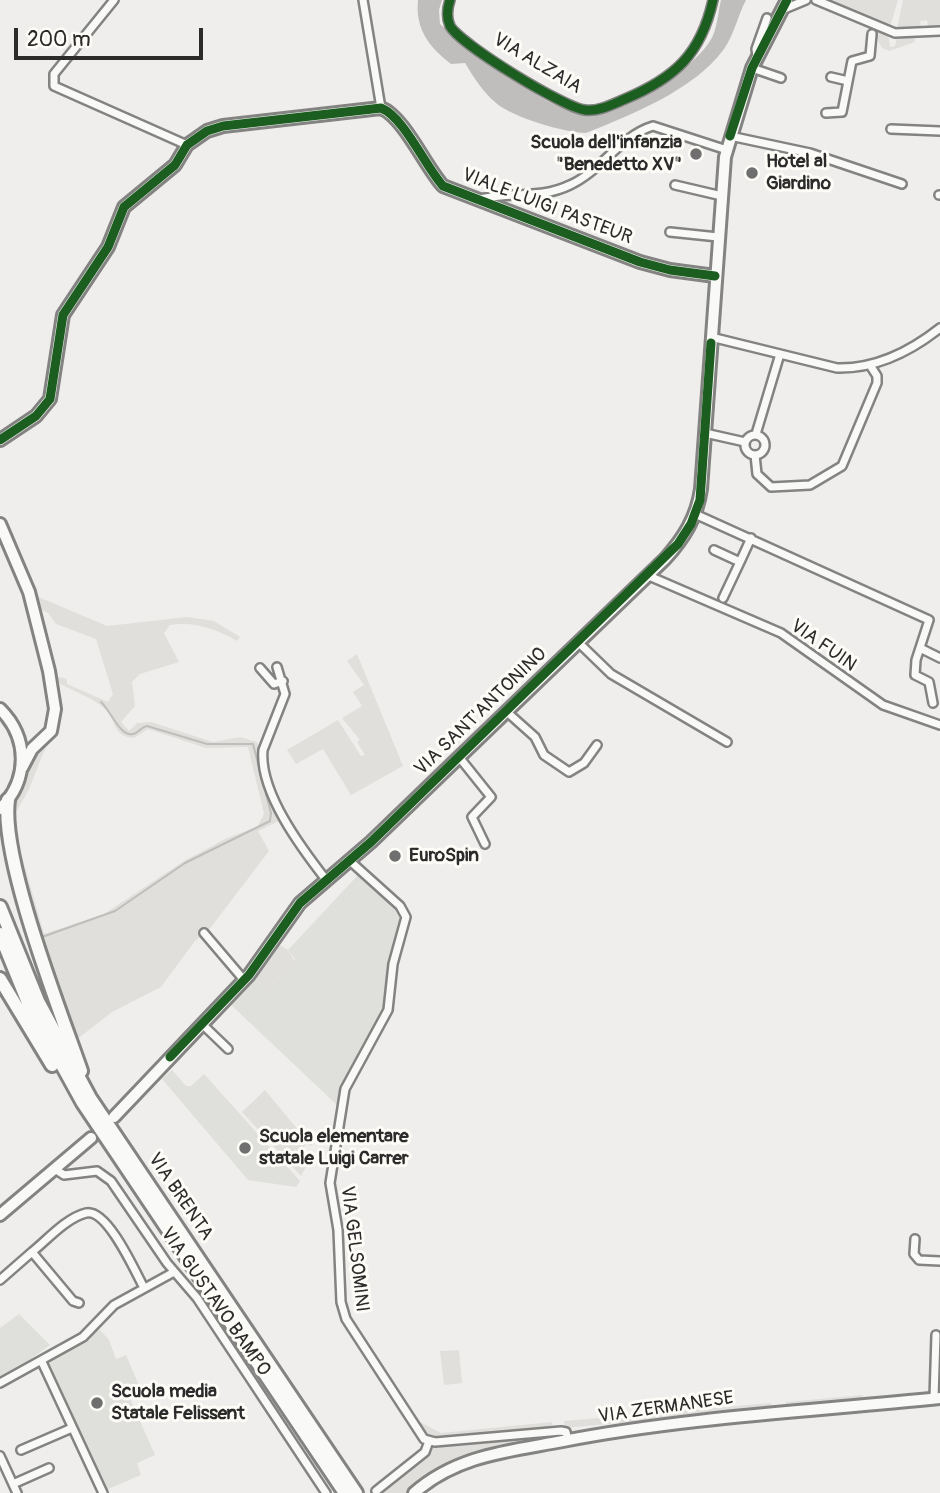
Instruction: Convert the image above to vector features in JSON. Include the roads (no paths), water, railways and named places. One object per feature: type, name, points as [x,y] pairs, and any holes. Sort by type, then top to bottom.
[{"type":"highway","points":[[4,805],[8,841],[38,950],[90,1098]]},
{"type":"highway","name":"VIA BRENTA","points":[[0,907],[38,1001],[90,1098],[356,1493]]},
{"type":"highway","name":"VIA BRENTA","points":[[0,934],[46,1038],[119,1158],[345,1493]]},
{"type":"highway","points":[[0,979],[33,1037],[110,1149],[119,1158]]},
{"type":"street","points":[[114,0],[54,74],[54,86],[187,145]]},
{"type":"street","points":[[0,440],[46,405],[53,388],[58,331],[66,308],[108,247],[124,207],[175,165],[187,145],[207,131],[223,126],[381,108],[363,0]]},
{"type":"street","name":"VIA ALZAIA","points":[[450,0],[447,16],[457,35],[564,105],[589,111],[649,88],[686,61],[702,37],[713,0]]},
{"type":"street","points":[[784,5],[806,0]]},
{"type":"street","points":[[816,0],[895,33],[940,31]]},
{"type":"street","name":"VIA SANT'ANTONINO","points":[[114,1117],[244,980],[291,914],[507,712],[649,576],[678,544],[695,514],[701,489],[715,276],[727,150],[752,68],[784,5]]},
{"type":"street","name":"VIA SANT'ANTONINO","points":[[757,57],[756,49],[767,18]]},
{"type":"street","points":[[826,113],[842,112],[852,61],[870,56],[872,34]]},
{"type":"street","points":[[752,68],[781,78]]},
{"type":"street","points":[[831,77],[848,81]]},
{"type":"street","name":"VIALE LUIGI PASTEUR","points":[[381,108],[396,117],[430,172],[443,186],[640,262],[670,270],[715,276]]},
{"type":"street","points":[[477,201],[491,197],[532,196],[567,187],[631,137],[653,126],[727,150]]},
{"type":"street","points":[[891,129],[940,131]]},
{"type":"street","points":[[730,136],[810,153],[902,184]]},
{"type":"street","points":[[675,185],[722,196]]},
{"type":"street","points":[[670,232],[718,237]]},
{"type":"street","points":[[711,337],[837,369],[870,365],[897,356],[940,328]]},
{"type":"street","points":[[756,435],[780,355]]},
{"type":"street","points":[[755,455],[757,474],[771,487],[810,485],[842,466],[877,383],[877,376],[870,365]]},
{"type":"street","points":[[705,433],[745,442]]},
{"type":"street","points":[[750,435],[764,440],[764,447],[755,455],[747,451],[745,442],[750,435]]},
{"type":"street","points":[[695,514],[924,616],[929,620],[915,675],[929,682],[933,703]]},
{"type":"street","points":[[1,530],[26,582],[49,671],[55,719],[44,737],[32,749],[4,805]]},
{"type":"street","points":[[723,598],[751,538]]},
{"type":"street","points":[[714,550],[740,562]]},
{"type":"street","name":"VIA FUIN","points":[[649,576],[780,633],[883,705],[940,725]]},
{"type":"street","points":[[579,643],[611,674],[727,743]]},
{"type":"street","points":[[920,648],[940,658]]},
{"type":"street","points":[[277,667],[285,694],[262,750],[263,759],[276,805],[327,881]]},
{"type":"street","points":[[260,668],[274,684],[283,681]]},
{"type":"street","points":[[0,709],[26,741],[44,737]]},
{"type":"street","name":"VIA SANT'ANTONINO","points":[[507,712],[535,737],[544,755],[569,772],[584,763],[597,745]]},
{"type":"street","points":[[16,732],[22,748],[22,768]]},
{"type":"street","name":"VIA SANT'ANTONINO","points":[[459,757],[491,797],[472,817],[485,844]]},
{"type":"street","name":"VIA GELSOMINI","points":[[350,861],[400,905],[406,917],[393,964],[388,1010],[342,1097],[330,1180],[339,1239],[341,1302],[349,1325],[413,1427],[429,1441]]},
{"type":"street","points":[[204,933],[244,980]]},
{"type":"street","points":[[202,1024],[228,1049]]},
{"type":"street","points":[[2,1210],[91,1138]]},
{"type":"street","name":"VIA GUSTAVO BAMPO","points":[[55,1169],[66,1175],[93,1170],[108,1178],[174,1272],[197,1298],[326,1493]]},
{"type":"street","points":[[0,1280],[74,1219],[84,1213],[96,1213],[108,1223],[144,1288]]},
{"type":"street","points":[[915,1239],[914,1254],[919,1260],[940,1261]]},
{"type":"street","points":[[32,1252],[73,1301],[79,1303]]},
{"type":"street","points":[[0,1383],[83,1337],[95,1328],[110,1308],[174,1272]]},
{"type":"street","name":"VIA ZERMANESE","points":[[414,1493],[441,1473],[466,1461],[562,1438],[688,1420],[937,1398],[936,1335]]},
{"type":"street","points":[[42,1362],[103,1493]]},
{"type":"street","points":[[21,1450],[72,1428]]},
{"type":"street","points":[[376,1491],[425,1452],[429,1441],[562,1438]]},
{"type":"street","points":[[0,1456],[17,1493]]},
{"type":"street","points":[[13,1484],[49,1468]]},
{"type":"waterway","points":[[42,937],[115,911],[185,863],[270,821],[271,813],[253,744],[207,744],[147,726],[128,734],[120,728],[101,702]]},
{"type":"place","name":"Scuola dell'infanzia \"Benedetto XV\"","points":[[696,154]]},
{"type":"place","name":"Hotel al Giardino","points":[[752,173]]},
{"type":"place","name":"EuroSpin","points":[[395,856]]},
{"type":"place","name":"Scuola elementare statale Luigi Carrer","points":[[245,1148]]},
{"type":"place","name":"Scuola media Statale Felissent","points":[[97,1403]]}]
